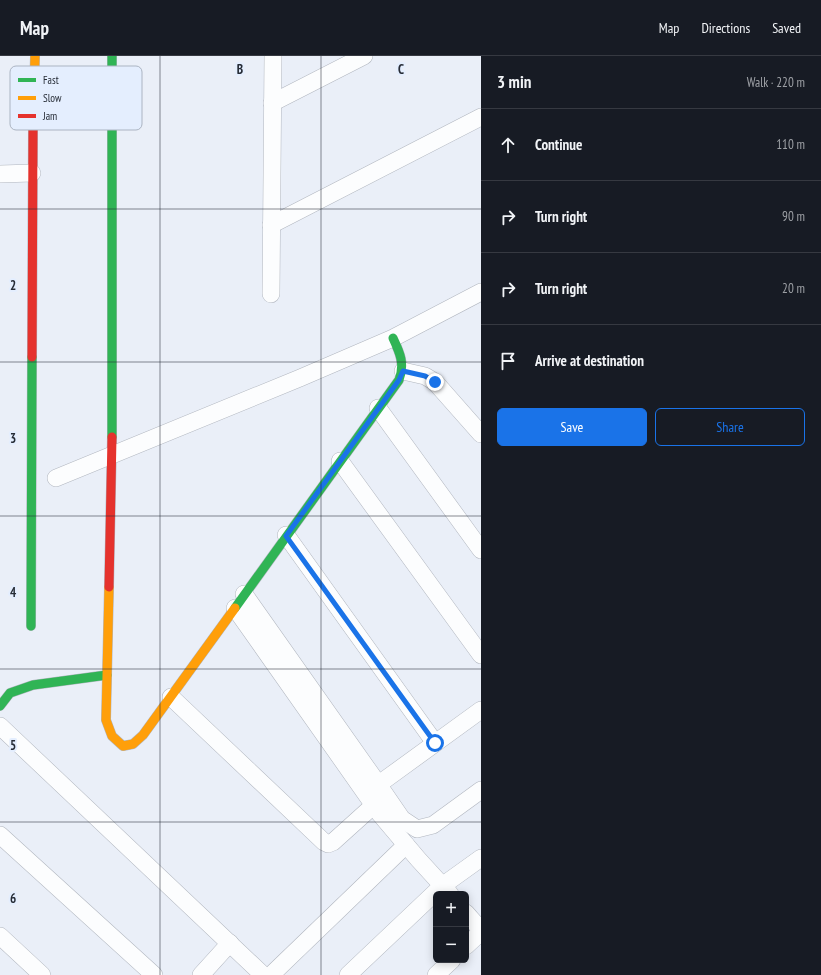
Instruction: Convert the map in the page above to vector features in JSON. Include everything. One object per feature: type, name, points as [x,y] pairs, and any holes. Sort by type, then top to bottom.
[{"type":"street","points":[[35,56],[35,66]]},
{"type":"street","points":[[271,294],[273,56]]},
{"type":"street","points":[[272,103],[364,56]]},
{"type":"street","points":[[271,224],[481,116]]},
{"type":"street","points":[[31,626],[33,130]]},
{"type":"street","points":[[112,130],[112,455],[106,720],[112,736],[123,746],[133,744],[143,735],[399,380],[403,371],[403,364],[393,338]]},
{"type":"street","points":[[0,174],[32,173]]},
{"type":"street","points":[[56,478],[300,378],[393,338],[481,292]]},
{"type":"street","points":[[403,371],[425,376],[435,382],[481,434]]},
{"type":"street","points":[[378,408],[481,550]]},
{"type":"street","points":[[340,461],[481,655]]},
{"type":"street","points":[[286,536],[435,743]]},
{"type":"street","points":[[240,601],[378,784],[402,819],[416,829],[433,825],[481,790]]},
{"type":"street","points":[[240,601],[374,805],[406,845],[446,890]]},
{"type":"street","points":[[0,706],[10,693],[33,685],[107,675]]},
{"type":"street","points":[[170,697],[324,842],[328,844],[333,842],[374,805]]},
{"type":"street","points":[[378,784],[481,710]]},
{"type":"street","points":[[0,726],[263,975]]},
{"type":"street","points":[[0,835],[154,975]]},
{"type":"street","points":[[271,975],[406,845]]},
{"type":"street","points":[[348,975],[481,858]]},
{"type":"street","points":[[469,917],[481,931],[469,943]]},
{"type":"street","points":[[0,936],[42,975]]},
{"type":"street","points":[[201,975],[230,943]]},
{"type":"street","points":[[436,975],[449,963]]},
{"type":"traffic: fast","points":[[112,56],[112,66]]},
{"type":"traffic: fast","points":[[112,130],[112,437]]},
{"type":"traffic: fast","points":[[235,608],[399,380],[402,364],[393,338]]},
{"type":"traffic: fast","points":[[31,626],[32,357]]},
{"type":"traffic: fast","points":[[0,706],[10,693],[33,685],[107,675]]},
{"type":"traffic: slow","points":[[35,56],[35,66]]},
{"type":"traffic: slow","points":[[109,587],[106,720],[112,736],[123,746],[133,744],[143,735],[235,608]]},
{"type":"traffic: jam","points":[[32,357],[33,130]]},
{"type":"traffic: jam","points":[[109,587],[112,437]]},
{"type":"route","points":[[435,382],[425,376],[403,371],[399,380],[286,536],[435,743]]}]
